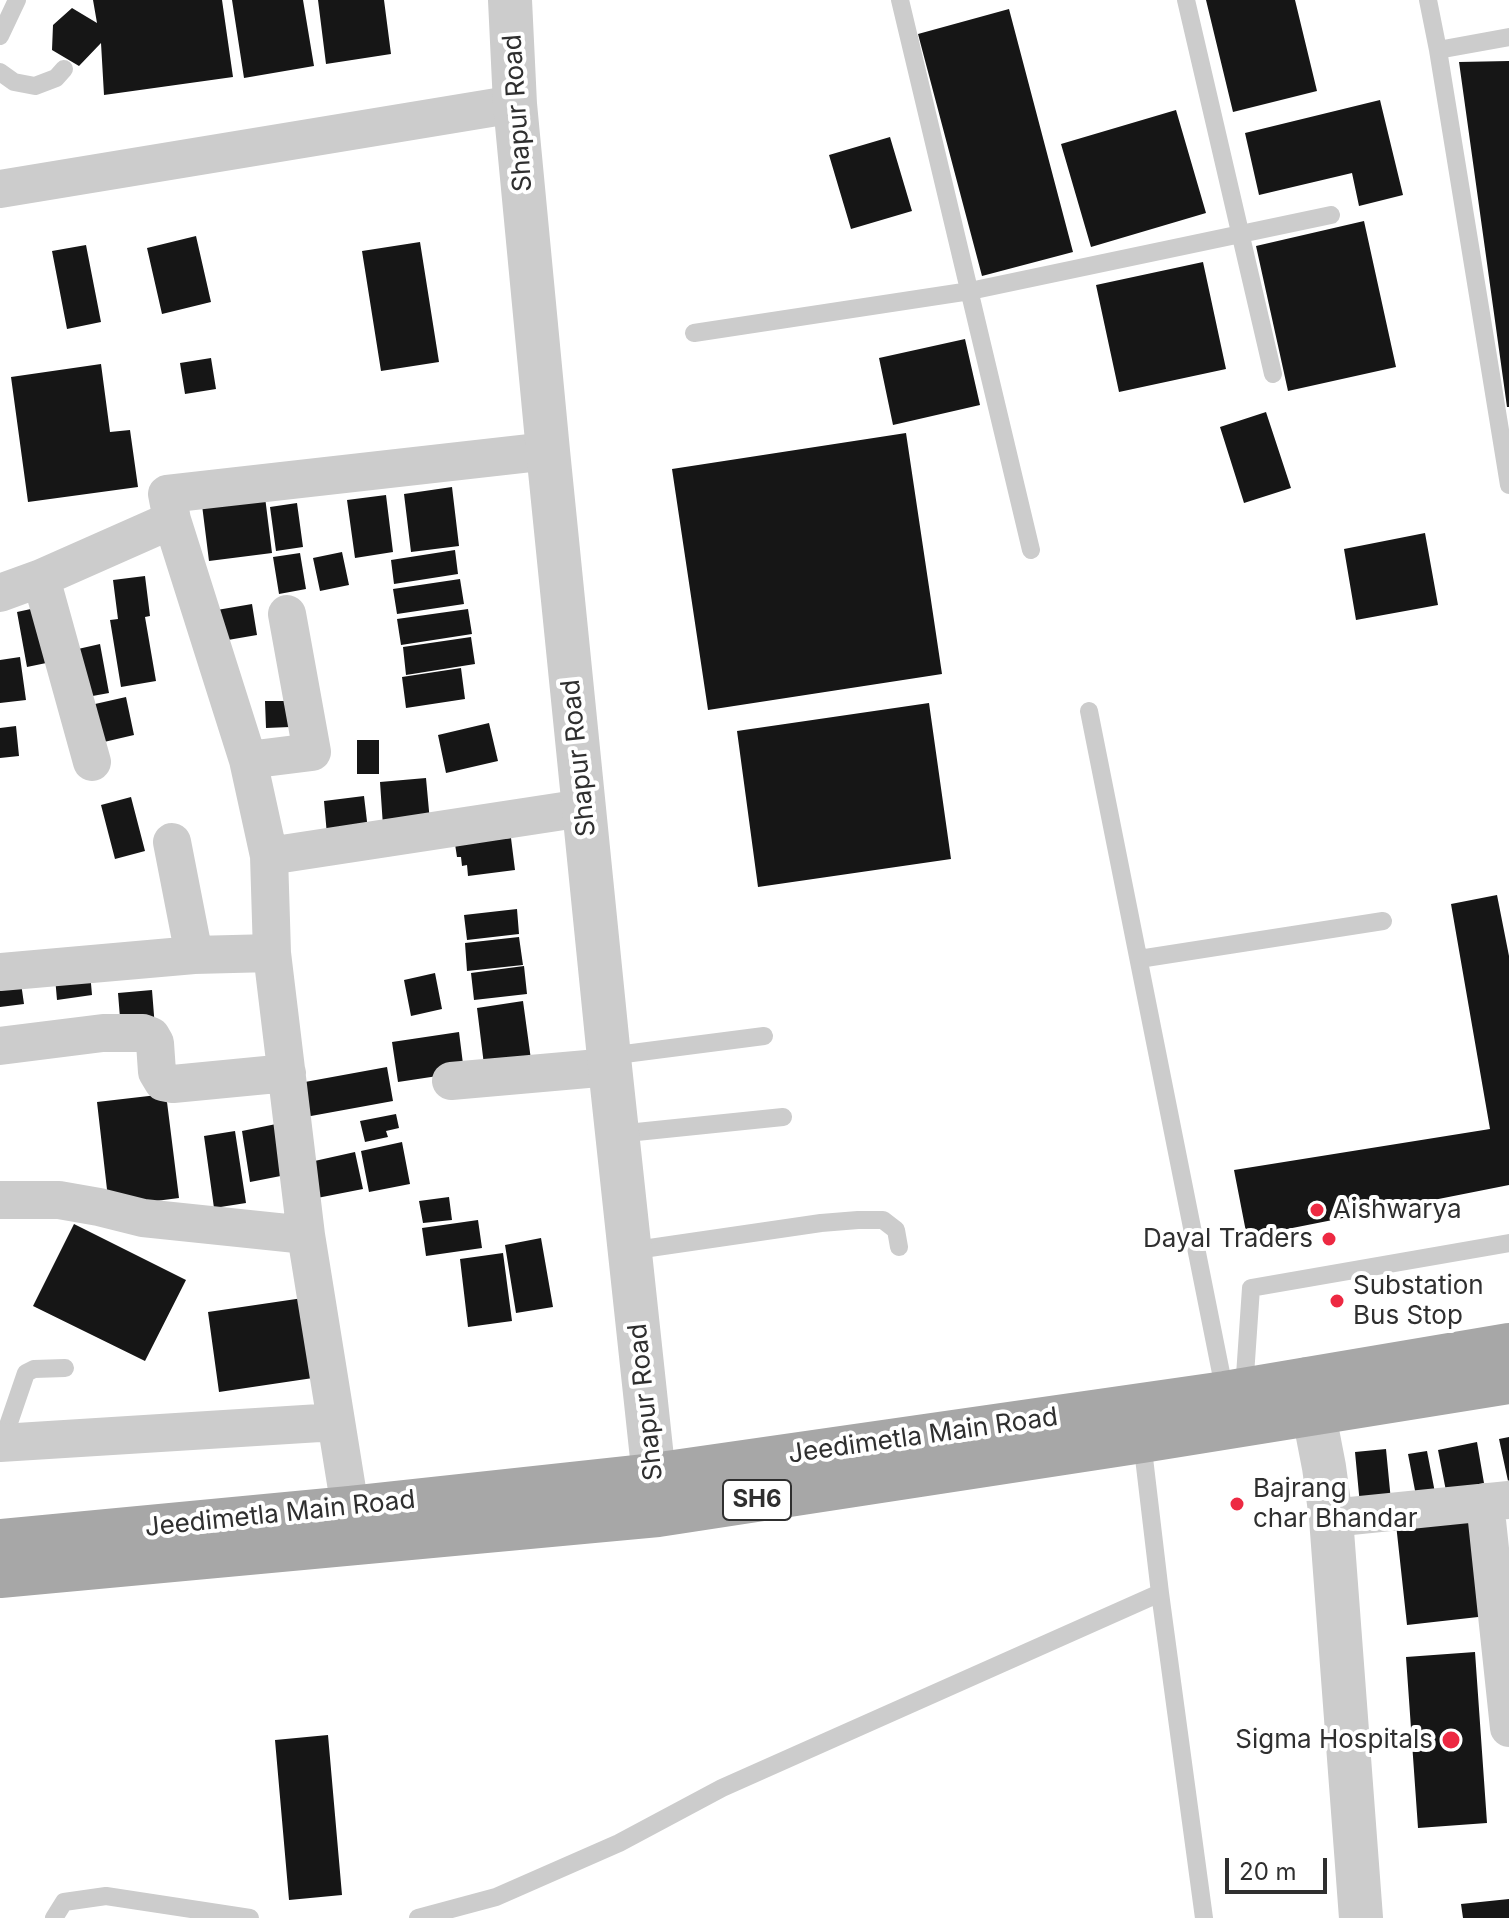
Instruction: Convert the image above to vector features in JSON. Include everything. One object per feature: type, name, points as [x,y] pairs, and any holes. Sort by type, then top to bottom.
[{"type":"main road","name":"Jeedimetla Main Road","points":[[0,1576],[656,1495],[1142,1441],[1509,1345]]},
{"type":"main road","name":"Jeedimetla Main Road","points":[[0,1541],[350,1508],[656,1495],[1234,1392],[1310,1396],[1509,1382]]},
{"type":"street","name":"Shapur Road","points":[[510,0],[515,104],[548,451],[656,1495]]},
{"type":"street","points":[[0,189],[515,104]]},
{"type":"street","points":[[350,1508],[306,1235],[272,953],[269,856],[248,760],[172,520],[167,494],[548,451]]},
{"type":"street","points":[[0,593],[172,520]]},
{"type":"street","points":[[41,578],[92,762]]},
{"type":"street","points":[[248,760],[312,752],[287,614]]},
{"type":"street","points":[[269,856],[583,808]]},
{"type":"street","points":[[172,842],[194,955]]},
{"type":"street","points":[[0,972],[194,955],[272,953]]},
{"type":"street","points":[[0,1046],[103,1033],[143,1033],[151,1036],[155,1043],[157,1072],[163,1082],[173,1084],[287,1073]]},
{"type":"street","points":[[451,1081],[610,1062]]},
{"type":"street","points":[[0,1200],[59,1200],[143,1218],[306,1235]]},
{"type":"street","points":[[1310,1396],[1331,1518],[1361,1918]]},
{"type":"street","points":[[1,1443],[336,1422]]},
{"type":"street","points":[[1331,1518],[1497,1501],[1509,1728]]},
{"type":"lane","points":[[0,36],[17,0]]},
{"type":"lane","points":[[900,0],[1031,550]]},
{"type":"lane","points":[[1186,0],[1273,374]]},
{"type":"lane","points":[[1428,0],[1509,485]]},
{"type":"lane","points":[[1438,50],[1509,37]]},
{"type":"lane","points":[[0,72],[14,82],[35,86],[56,78],[64,69]]},
{"type":"lane","points":[[694,333],[970,291],[1331,215]]},
{"type":"lane","points":[[1089,711],[1139,959],[1234,1392]]},
{"type":"lane","points":[[1139,959],[1383,921]]},
{"type":"lane","points":[[610,1062],[764,1036]]},
{"type":"lane","points":[[617,1134],[783,1117]]},
{"type":"lane","points":[[629,1251],[821,1223],[883,1220],[896,1230],[899,1247]]},
{"type":"lane","points":[[1234,1392],[1251,1288],[1509,1243]]},
{"type":"lane","points":[[1,1443],[26,1373],[34,1369],[65,1368]]},
{"type":"lane","points":[[1142,1441],[1204,1918]]},
{"type":"lane","points":[[418,1918],[496,1897],[619,1843],[736,1781],[1160,1593]]},
{"type":"lane","points":[[54,1918],[64,1902],[106,1896],[250,1918]]},
{"type":"building","points":[[93,0],[222,0],[233,77],[104,95],[101,43],[79,66],[52,50],[53,25],[72,8],[97,23]]},
{"type":"building","points":[[232,0],[303,0],[314,66],[244,78]]},
{"type":"building","points":[[318,0],[384,0],[391,54],[326,64]]},
{"type":"building","points":[[1206,0],[1295,0],[1317,91],[1233,112]]},
{"type":"building","points":[[1009,9],[1073,252],[982,276],[918,34]]},
{"type":"building","points":[[1509,61],[1509,407],[1507,407],[1459,62]]},
{"type":"building","points":[[1380,100],[1403,195],[1359,206],[1352,173],[1259,195],[1245,133]]},
{"type":"building","points":[[1176,110],[1206,213],[1091,247],[1061,144]]},
{"type":"building","points":[[890,137],[912,211],[851,229],[829,155]]},
{"type":"building","points":[[1364,221],[1396,367],[1288,391],[1256,246]]},
{"type":"building","points":[[196,236],[211,302],[162,314],[147,248]]},
{"type":"building","points":[[420,242],[439,362],[381,371],[362,251]]},
{"type":"building","points":[[86,245],[101,322],[67,329],[52,251]]},
{"type":"building","points":[[1203,262],[1226,369],[1119,392],[1096,285]]},
{"type":"building","points":[[965,339],[980,405],[893,425],[879,358]]},
{"type":"building","points":[[211,358],[216,389],[185,394],[180,363]]},
{"type":"building","points":[[101,364],[110,432],[130,430],[138,487],[28,502],[11,377]]},
{"type":"building","points":[[1266,412],[1291,488],[1244,503],[1220,427]]},
{"type":"building","points":[[906,433],[942,674],[708,710],[672,469]]},
{"type":"building","points":[[452,487],[459,546],[411,552],[404,494]]},
{"type":"building","points":[[386,495],[393,552],[355,558],[347,500]]},
{"type":"building","points":[[265,497],[272,553],[209,561],[202,505]]},
{"type":"building","points":[[297,503],[303,547],[276,551],[270,507]]},
{"type":"building","points":[[1425,533],[1438,605],[1356,620],[1344,549]]},
{"type":"building","points":[[455,550],[458,574],[394,584],[391,560]]},
{"type":"building","points":[[342,552],[349,585],[320,591],[313,558]]},
{"type":"building","points":[[300,553],[306,589],[279,594],[273,557]]},
{"type":"building","points":[[145,576],[150,616],[145,617],[156,681],[121,687],[110,620],[118,619],[113,580]]},
{"type":"building","points":[[460,579],[464,604],[397,614],[393,589]]},
{"type":"building","points":[[252,604],[257,635],[222,641],[217,610]]},
{"type":"building","points":[[40,607],[51,662],[27,667],[17,612]]},
{"type":"building","points":[[468,609],[472,634],[401,645],[397,619]]},
{"type":"building","points":[[471,637],[475,664],[406,675],[403,647]]},
{"type":"building","points":[[100,644],[109,693],[87,697],[78,649]]},
{"type":"building","points":[[20,657],[26,700],[0,703],[0,660]]},
{"type":"building","points":[[461,668],[465,699],[406,708],[402,677]]},
{"type":"building","points":[[126,697],[134,735],[104,742],[95,704]]},
{"type":"building","points":[[265,701],[290,701],[290,727],[266,728]]},
{"type":"building","points":[[929,703],[951,859],[758,887],[737,731]]},
{"type":"building","points":[[489,723],[498,761],[446,773],[438,735]]},
{"type":"building","points":[[16,726],[19,756],[0,758],[0,728]]},
{"type":"building","points":[[357,740],[379,740],[379,774],[357,774]]},
{"type":"building","points":[[426,778],[430,822],[383,826],[380,782]]},
{"type":"building","points":[[364,796],[368,830],[327,835],[324,801]]},
{"type":"building","points":[[131,797],[145,851],[115,859],[101,805]]},
{"type":"building","points":[[511,838],[515,870],[468,876],[467,865],[462,866],[455,844]]},
{"type":"building","points":[[1497,895],[1509,956],[1509,1185],[1247,1237],[1234,1170],[1490,1129],[1451,904]]},
{"type":"building","points":[[517,909],[519,934],[467,940],[464,915]]},
{"type":"building","points":[[519,937],[523,965],[467,971],[465,943]]},
{"type":"building","points":[[524,966],[527,994],[474,1000],[471,973]]},
{"type":"building","points":[[90,972],[92,995],[57,1000],[55,977]]},
{"type":"building","points":[[435,973],[442,1009],[411,1016],[404,980]]},
{"type":"building","points":[[20,976],[24,1004],[0,1007],[0,979]]},
{"type":"building","points":[[152,990],[155,1028],[121,1030],[118,993]]},
{"type":"building","points":[[523,1001],[532,1067],[485,1073],[477,1008]]},
{"type":"building","points":[[459,1032],[464,1072],[398,1082],[392,1042]]},
{"type":"building","points":[[387,1067],[393,1101],[300,1118],[294,1084]]},
{"type":"building","points":[[166,1094],[179,1198],[109,1207],[97,1102]]},
{"type":"building","points":[[396,1114],[399,1128],[386,1131],[388,1137],[365,1142],[360,1121]]},
{"type":"building","points":[[281,1123],[291,1174],[250,1182],[242,1131]]},
{"type":"building","points":[[235,1131],[246,1203],[214,1208],[204,1136]]},
{"type":"building","points":[[402,1142],[410,1184],[369,1192],[361,1151]]},
{"type":"building","points":[[355,1152],[363,1189],[317,1198],[310,1162]]},
{"type":"building","points":[[449,1197],[452,1220],[423,1223],[419,1201]]},
{"type":"building","points":[[478,1220],[482,1248],[426,1256],[422,1228]]},
{"type":"building","points":[[74,1224],[186,1280],[145,1361],[33,1306]]},
{"type":"building","points":[[541,1238],[553,1307],[516,1313],[505,1245]]},
{"type":"building","points":[[503,1253],[512,1321],[468,1327],[460,1259]]},
{"type":"building","points":[[303,1298],[313,1378],[219,1392],[208,1312]]},
{"type":"building","points":[[1509,1437],[1509,1480],[1508,1481],[1499,1439]]},
{"type":"building","points":[[1477,1442],[1485,1489],[1447,1496],[1438,1450]]},
{"type":"building","points":[[1386,1449],[1391,1501],[1360,1505],[1355,1452]]},
{"type":"building","points":[[1427,1451],[1436,1498],[1417,1501],[1408,1454]]},
{"type":"building","points":[[1476,1515],[1487,1616],[1407,1625],[1396,1524]]},
{"type":"building","points":[[1475,1652],[1487,1823],[1418,1828],[1406,1657]]},
{"type":"building","points":[[328,1735],[342,1895],[289,1900],[275,1740]]},
{"type":"building","points":[[1509,1899],[1509,1918],[1463,1918],[1461,1904]]},
{"type":"place","name":"Aishwarya","points":[[1317,1210]]},
{"type":"place","name":"Dayal Traders","points":[[1329,1239]]},
{"type":"place","name":"Substation Bus Stop","points":[[1337,1301]]},
{"type":"place","name":"Bajrang char Bhandar","points":[[1237,1504]]},
{"type":"place","name":"Sigma Hospitals","points":[[1451,1740]]}]
